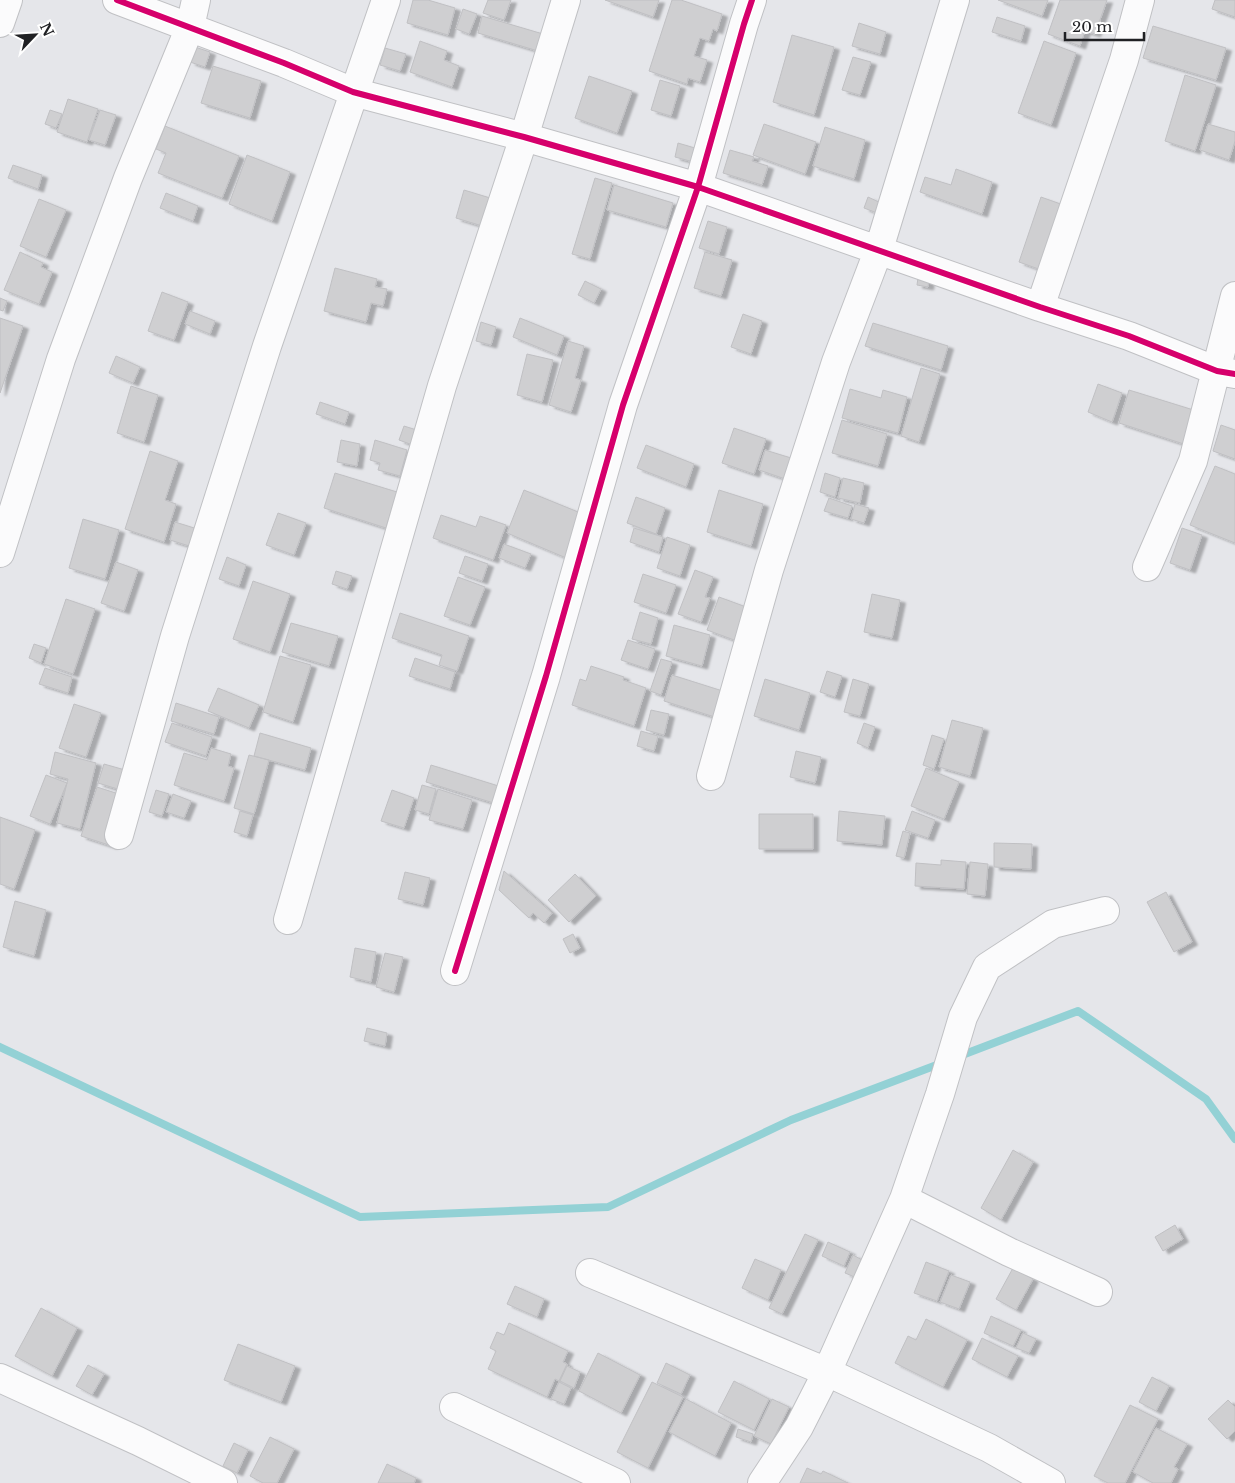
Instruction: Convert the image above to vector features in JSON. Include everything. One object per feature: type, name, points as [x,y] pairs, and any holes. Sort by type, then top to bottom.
[{"type":"street","points":[[0,23],[8,0]]},
{"type":"street","points":[[117,0],[353,92],[524,137],[698,187],[1040,307],[1129,336],[1226,373]]},
{"type":"street","points":[[0,553],[61,359],[128,178],[190,27],[196,0]]},
{"type":"street","points":[[119,835],[184,608],[267,346],[386,0]]},
{"type":"street","points":[[288,920],[442,386],[524,137],[566,0]]},
{"type":"street","points":[[455,971],[546,676],[622,405],[698,187],[752,0]]},
{"type":"street","points":[[711,776],[769,570],[836,362],[879,249],[955,0]]},
{"type":"street","points":[[1040,307],[1124,60],[1140,0]]},
{"type":"street","points":[[1147,567],[1193,460],[1226,373],[1235,296]]},
{"type":"street","points":[[762,1483],[800,1427],[827,1372],[904,1199],[940,1094],[963,1017],[988,968],[1053,924],[1105,911]]},
{"type":"street","points":[[904,1199],[1009,1252],[1098,1292]]},
{"type":"street","points":[[590,1273],[827,1372],[989,1448],[1050,1483]]},
{"type":"street","points":[[0,1378],[138,1441],[223,1483]]},
{"type":"street","points":[[454,1407],[616,1483]]},
{"type":"building","points":[[413,0],[428,0],[455,8],[448,35],[407,23]]},
{"type":"building","points":[[488,0],[511,0],[504,20],[483,13]]},
{"type":"building","points":[[605,0],[659,0],[653,17]]},
{"type":"building","points":[[672,0],[681,0],[722,14],[717,31],[713,29],[709,41],[700,38],[694,56],[707,60],[700,82],[688,78],[687,84],[649,71]]},
{"type":"building","points":[[998,0],[1048,0],[1042,16]]},
{"type":"building","points":[[1060,0],[1107,0],[1095,34],[1085,31],[1080,46],[1048,34]]},
{"type":"building","points":[[1215,0],[1235,0],[1235,17],[1212,9]]},
{"type":"building","points":[[463,9],[477,14],[469,34],[456,29]]},
{"type":"building","points":[[482,16],[543,34],[538,51],[478,33]]},
{"type":"building","points":[[997,17],[1025,26],[1021,41],[992,32]]},
{"type":"building","points":[[859,23],[886,32],[880,54],[852,46]]},
{"type":"building","points":[[1153,26],[1226,48],[1216,80],[1143,58]]},
{"type":"building","points":[[792,35],[834,47],[814,115],[773,102]]},
{"type":"building","points":[[420,41],[447,51],[444,60],[459,66],[452,87],[410,72]]},
{"type":"building","points":[[1044,41],[1076,53],[1051,125],[1018,113]]},
{"type":"building","points":[[195,47],[210,52],[205,67],[190,62]]},
{"type":"building","points":[[385,48],[406,54],[400,71],[380,65]]},
{"type":"building","points":[[853,57],[871,62],[860,95],[842,90]]},
{"type":"building","points":[[213,66],[261,81],[250,118],[201,103]]},
{"type":"building","points":[[1185,75],[1216,85],[1195,151],[1165,141]]},
{"type":"building","points":[[589,76],[632,91],[617,133],[575,118]]},
{"type":"building","points":[[660,80],[680,86],[671,116],[651,110]]},
{"type":"building","points":[[68,99],[98,109],[87,142],[57,132]]},
{"type":"building","points":[[50,110],[62,114],[56,128],[45,124]]},
{"type":"building","points":[[100,110],[116,115],[105,145],[89,140]]},
{"type":"building","points":[[764,124],[816,142],[805,174],[753,155]]},
{"type":"building","points":[[1208,124],[1235,132],[1235,141],[1229,160],[1200,150]]},
{"type":"building","points":[[165,126],[239,156],[222,198],[158,173],[166,153],[156,149]]},
{"type":"building","points":[[825,127],[865,140],[854,179],[813,166]]},
{"type":"building","points":[[678,143],[705,151],[701,164],[675,157]]},
{"type":"building","points":[[730,150],[754,157],[752,161],[768,166],[762,185],[723,173]]},
{"type":"building","points":[[247,155],[290,172],[272,221],[229,204]]},
{"type":"building","points":[[13,165],[42,175],[38,189],[8,178]]},
{"type":"building","points":[[956,169],[992,182],[982,214],[920,192],[925,177],[951,185]]},
{"type":"building","points":[[595,178],[612,183],[590,259],[572,254]]},
{"type":"building","points":[[614,185],[673,203],[666,227],[607,210]]},
{"type":"building","points":[[464,190],[500,201],[492,229],[456,218]]},
{"type":"building","points":[[166,193],[198,206],[193,221],[160,208]]},
{"type":"building","points":[[868,197],[881,203],[877,213],[864,208]]},
{"type":"building","points":[[1041,197],[1069,207],[1047,272],[1019,262]]},
{"type":"building","points":[[39,199],[66,210],[46,257],[20,246]]},
{"type":"building","points":[[708,221],[727,227],[719,254],[699,248]]},
{"type":"building","points":[[20,252],[43,263],[41,267],[52,272],[39,304],[4,290]]},
{"type":"building","points":[[705,252],[732,260],[721,296],[694,288]]},
{"type":"building","points":[[335,268],[377,279],[375,287],[387,289],[383,306],[371,303],[366,322],[324,311]]},
{"type":"building","points":[[919,270],[930,271],[928,287],[917,285]]},
{"type":"building","points":[[585,281],[601,289],[594,303],[578,295]]},
{"type":"building","points":[[162,292],[188,302],[174,340],[148,331]]},
{"type":"building","points":[[0,298],[7,301],[3,311],[0,310]]},
{"type":"building","points":[[190,311],[215,321],[210,334],[185,324]]},
{"type":"building","points":[[743,314],[762,321],[751,354],[731,347]]},
{"type":"building","points":[[0,318],[23,326],[0,393]]},
{"type":"building","points":[[520,318],[564,336],[557,355],[513,337]]},
{"type":"building","points":[[481,322],[496,327],[491,345],[476,341]]},
{"type":"building","points":[[873,323],[948,346],[941,370],[865,346]]},
{"type":"building","points":[[568,341],[584,346],[575,378],[581,380],[571,412],[549,405]]},
{"type":"building","points":[[527,354],[553,360],[542,402],[517,395]]},
{"type":"building","points":[[116,356],[140,367],[133,383],[109,373]]},
{"type":"building","points":[[921,368],[940,374],[919,442],[901,436]]},
{"type":"building","points":[[1098,384],[1122,393],[1112,422],[1088,412]]},
{"type":"building","points":[[131,386],[158,395],[144,442],[117,433]]},
{"type":"building","points":[[850,389],[881,398],[883,390],[907,397],[898,433],[842,418]]},
{"type":"building","points":[[1129,390],[1200,412],[1190,446],[1119,423]]},
{"type":"building","points":[[320,402],[349,412],[345,424],[316,414]]},
{"type":"building","points":[[842,420],[887,434],[878,466],[832,453]]},
{"type":"building","points":[[1221,425],[1235,430],[1235,459],[1213,451]]},
{"type":"building","points":[[404,426],[423,432],[418,447],[399,440]]},
{"type":"building","points":[[734,428],[766,439],[754,474],[722,463]]},
{"type":"building","points":[[341,440],[360,444],[357,466],[337,462]]},
{"type":"building","points":[[375,440],[407,450],[400,476],[378,470],[380,463],[370,460]]},
{"type":"building","points":[[646,445],[694,464],[686,487],[637,468]]},
{"type":"building","points":[[765,450],[801,461],[794,482],[759,470]]},
{"type":"building","points":[[150,451],[178,461],[165,500],[176,504],[164,542],[125,529]]},
{"type":"building","points":[[1215,466],[1235,474],[1235,543],[1190,525]]},
{"type":"building","points":[[335,473],[397,492],[386,528],[324,508]]},
{"type":"building","points":[[825,473],[840,478],[835,497],[820,492]]},
{"type":"building","points":[[843,478],[864,483],[860,503],[838,498]]},
{"type":"building","points":[[524,490],[588,516],[571,560],[507,533]]},
{"type":"building","points":[[719,490],[763,504],[751,546],[707,532]]},
{"type":"building","points":[[636,497],[665,508],[656,534],[627,523]]},
{"type":"building","points":[[829,498],[852,506],[848,518],[824,511]]},
{"type":"building","points":[[855,504],[869,508],[864,523],[851,519]]},
{"type":"building","points":[[278,513],[306,523],[294,555],[266,545]]},
{"type":"building","points":[[441,515],[476,527],[480,516],[506,525],[493,560],[433,538]]},
{"type":"building","points":[[83,519],[119,530],[105,579],[69,568]]},
{"type":"building","points":[[175,522],[207,532],[202,550],[170,540]]},
{"type":"building","points":[[634,528],[663,537],[659,552],[630,542]]},
{"type":"building","points":[[1182,528],[1202,535],[1190,570],[1170,563]]},
{"type":"building","points":[[667,537],[690,545],[680,576],[657,568]]},
{"type":"building","points":[[504,544],[531,554],[525,568],[499,558]]},
{"type":"building","points":[[465,556],[488,564],[482,581],[459,573]]},
{"type":"building","points":[[227,557],[246,565],[239,586],[219,579]]},
{"type":"building","points":[[116,562],[138,570],[124,611],[101,603]]},
{"type":"building","points":[[695,570],[713,577],[705,597],[710,598],[701,622],[678,614]]},
{"type":"building","points":[[336,571],[352,576],[347,589],[332,584]]},
{"type":"building","points":[[643,574],[676,585],[666,613],[634,602]]},
{"type":"building","points":[[458,577],[485,587],[470,625],[444,616]]},
{"type":"building","points":[[253,581],[290,594],[270,652],[233,639]]},
{"type":"building","points":[[872,594],[900,600],[892,638],[864,632]]},
{"type":"building","points":[[719,597],[757,611],[745,644],[707,630]]},
{"type":"building","points":[[66,599],[95,609],[73,674],[44,664]]},
{"type":"building","points":[[640,612],[658,618],[651,644],[632,639]]},
{"type":"building","points":[[400,613],[469,636],[457,671],[439,665],[442,655],[392,638]]},
{"type":"building","points":[[291,623],[338,636],[329,666],[282,652]]},
{"type":"building","points":[[674,625],[710,635],[702,666],[666,656]]},
{"type":"building","points":[[628,640],[655,649],[648,669],[621,660]]},
{"type":"building","points":[[34,644],[46,648],[41,663],[29,658]]},
{"type":"building","points":[[280,656],[311,665],[293,722],[263,712]]},
{"type":"building","points":[[415,658],[455,672],[450,689],[409,676]]},
{"type":"building","points":[[661,659],[672,662],[661,695],[650,691]]},
{"type":"building","points":[[591,666],[624,677],[623,680],[646,688],[634,726],[572,705],[580,679],[586,681]]},
{"type":"building","points":[[45,668],[72,677],[68,693],[39,684]]},
{"type":"building","points":[[827,671],[842,676],[835,697],[820,692]]},
{"type":"building","points":[[672,675],[729,693],[721,719],[664,701]]},
{"type":"building","points":[[765,679],[810,693],[799,730],[754,716]]},
{"type":"building","points":[[853,679],[869,684],[860,716],[844,712]]},
{"type":"building","points":[[218,688],[259,705],[249,728],[208,711]]},
{"type":"building","points":[[176,703],[219,717],[214,734],[171,721]]},
{"type":"building","points":[[74,704],[101,713],[86,757],[59,748]]},
{"type":"building","points":[[651,710],[669,714],[664,735],[646,730]]},
{"type":"building","points":[[952,720],[983,728],[970,776],[939,767]]},
{"type":"building","points":[[172,723],[212,737],[206,756],[165,742]]},
{"type":"building","points":[[864,723],[875,727],[868,748],[857,743]]},
{"type":"building","points":[[641,731],[658,736],[654,751],[637,746]]},
{"type":"building","points":[[260,733],[311,748],[305,770],[254,756]]},
{"type":"building","points":[[932,735],[944,739],[934,769],[923,765]]},
{"type":"building","points":[[211,748],[231,754],[228,766],[234,768],[224,801],[174,785],[184,753],[207,760]]},
{"type":"building","points":[[796,751],[821,757],[815,783],[790,777]]},
{"type":"building","points":[[55,752],[96,763],[80,829],[57,823],[68,779],[50,774]]},
{"type":"building","points":[[249,755],[269,760],[254,814],[234,808]]},
{"type":"building","points":[[104,764],[139,774],[134,794],[98,783]]},
{"type":"building","points":[[431,765],[505,788],[500,805],[426,782]]},
{"type":"building","points":[[926,768],[959,782],[944,819],[911,806]]},
{"type":"building","points":[[46,775],[67,783],[50,824],[30,816]]},
{"type":"building","points":[[422,785],[436,789],[429,814],[415,810]]},
{"type":"building","points":[[97,787],[128,797],[112,846],[81,836]]},
{"type":"building","points":[[438,789],[472,800],[463,829],[429,820]]},
{"type":"building","points":[[156,790],[169,794],[162,816],[149,812]]},
{"type":"building","points":[[392,790],[414,798],[404,828],[381,821]]},
{"type":"building","points":[[173,794],[191,801],[184,818],[166,812]]},
{"type":"building","points":[[240,811],[253,815],[247,836],[234,832]]},
{"type":"building","points":[[839,811],[885,816],[882,845],[837,841]]},
{"type":"building","points":[[912,811],[935,820],[928,838],[905,830]]},
{"type":"building","points":[[759,814],[813,814],[813,849],[759,849]]},
{"type":"building","points":[[0,817],[35,830],[14,889],[0,884]]},
{"type":"building","points":[[903,831],[910,833],[904,858],[896,856]]},
{"type":"building","points":[[994,843],[1032,844],[1031,869],[994,867]]},
{"type":"building","points":[[941,860],[966,862],[964,889],[915,886],[916,863],[941,865]]},
{"type":"building","points":[[970,862],[988,864],[985,896],[967,894]]},
{"type":"building","points":[[504,871],[552,913],[544,923],[533,913],[529,918],[499,890]]},
{"type":"building","points":[[405,872],[430,878],[423,905],[398,899]]},
{"type":"building","points":[[575,874],[596,896],[569,922],[548,900]]},
{"type":"building","points":[[1166,892],[1192,942],[1174,952],[1147,902]]},
{"type":"building","points":[[15,901],[46,910],[34,956],[3,947]]},
{"type":"building","points":[[573,934],[580,948],[570,953],[563,939]]},
{"type":"building","points":[[355,948],[376,952],[371,982],[350,977]]},
{"type":"building","points":[[385,953],[403,957],[394,992],[376,987]]},
{"type":"building","points":[[367,1028],[387,1033],[385,1046],[364,1041]]},
{"type":"building","points":[[1013,1150],[1033,1162],[1001,1220],[981,1208]]},
{"type":"building","points":[[1175,1225],[1183,1239],[1163,1251],[1155,1237]]},
{"type":"building","points":[[805,1234],[818,1240],[782,1314],[769,1308]]},
{"type":"building","points":[[828,1242],[850,1252],[844,1266],[822,1256]]},
{"type":"building","points":[[853,1255],[864,1261],[857,1278],[845,1273]]},
{"type":"building","points":[[755,1259],[781,1270],[768,1300],[742,1288]]},
{"type":"building","points":[[926,1262],[949,1271],[937,1301],[914,1293]]},
{"type":"building","points":[[1013,1268],[1033,1279],[1016,1310],[996,1299]]},
{"type":"building","points":[[951,1275],[970,1282],[959,1309],[940,1302]]},
{"type":"building","points":[[515,1286],[544,1299],[537,1317],[507,1304]]},
{"type":"building","points":[[41,1308],[77,1328],[52,1376],[15,1356]]},
{"type":"building","points":[[991,1316],[1021,1330],[1013,1346],[984,1333]]},
{"type":"building","points":[[926,1319],[967,1340],[943,1387],[895,1363],[908,1336],[916,1340]]},
{"type":"building","points":[[509,1323],[568,1351],[563,1362],[567,1364],[559,1381],[555,1379],[547,1397],[488,1369],[496,1351],[490,1348],[497,1332],[504,1335]]},
{"type":"building","points":[[1023,1333],[1036,1339],[1029,1353],[1016,1348]]},
{"type":"building","points":[[982,1338],[1018,1356],[1007,1377],[972,1359]]},
{"type":"building","points":[[238,1344],[295,1366],[281,1402],[224,1380]]},
{"type":"building","points":[[598,1353],[640,1375],[621,1413],[579,1391]]},
{"type":"building","points":[[666,1363],[690,1375],[681,1394],[657,1383]]},
{"type":"building","points":[[88,1365],[104,1374],[92,1395],[76,1386]]},
{"type":"building","points":[[567,1366],[580,1372],[574,1388],[560,1381]]},
{"type":"building","points":[[1152,1377],[1169,1386],[1156,1411],[1139,1402]]},
{"type":"building","points":[[734,1381],[769,1399],[754,1430],[718,1412]]},
{"type":"building","points":[[559,1382],[571,1388],[564,1404],[551,1399]]},
{"type":"building","points":[[652,1382],[683,1397],[648,1468],[617,1452]]},
{"type":"building","points":[[686,1399],[731,1423],[715,1456],[669,1432]]},
{"type":"building","points":[[772,1399],[789,1407],[771,1444],[754,1436]]},
{"type":"building","points":[[1228,1400],[1235,1407],[1235,1431],[1227,1439],[1208,1419]]},
{"type":"building","points":[[1130,1405],[1158,1419],[1125,1483],[1108,1483],[1094,1476]]},
{"type":"building","points":[[1156,1428],[1187,1444],[1174,1467],[1178,1469],[1171,1483],[1153,1483],[1133,1472]]},
{"type":"building","points":[[738,1429],[753,1434],[751,1442],[736,1437]]},
{"type":"building","points":[[270,1437],[294,1449],[277,1483],[263,1483],[250,1476]]},
{"type":"building","points":[[234,1443],[248,1450],[237,1473],[223,1466]]},
{"type":"building","points":[[387,1464],[416,1478],[414,1483],[378,1483]]},
{"type":"building","points":[[807,1468],[821,1474],[823,1471],[848,1483],[800,1483]]},
{"type":"waterway","points":[[957,1057],[1078,1011],[1206,1099],[1235,1139]]},
{"type":"waterway","points":[[0,1047],[360,1217],[608,1207],[791,1120],[942,1063]]},
{"type":"cycle path","points":[[117,0],[284,63],[353,92],[524,137],[698,187],[1040,307],[1129,336],[1217,371],[1235,374]]},
{"type":"cycle path","points":[[455,971],[546,676],[623,405],[698,187],[752,0]]}]
